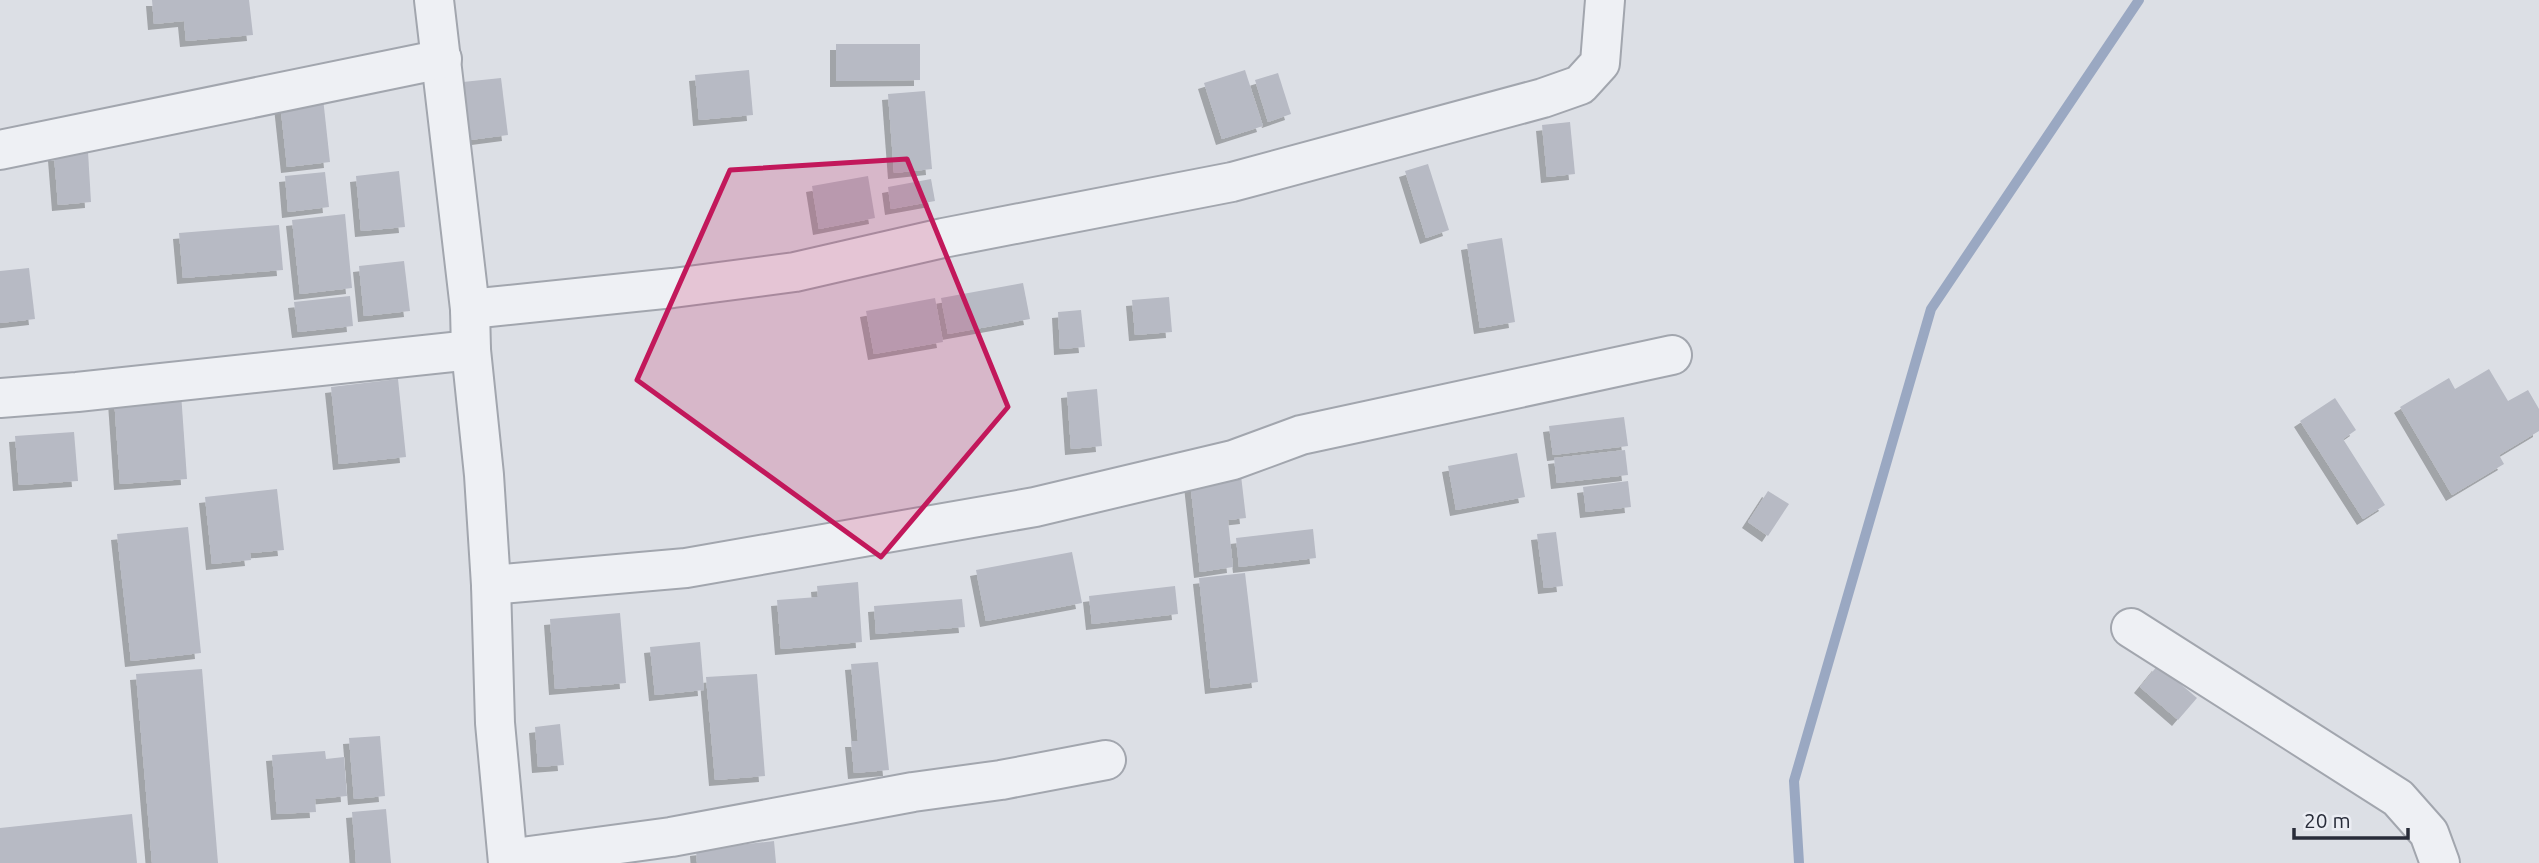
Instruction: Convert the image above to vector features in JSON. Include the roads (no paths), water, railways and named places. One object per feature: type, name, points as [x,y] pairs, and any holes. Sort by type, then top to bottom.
[{"type":"street","points":[[434,0],[470,309],[471,350],[484,474],[491,585],[495,723],[508,861],[671,837],[913,792],[1001,780],[1106,760]]},
{"type":"street","points":[[470,309],[795,272],[943,238],[1232,182],[1543,98],[1580,85],[1600,63],[1605,0]]},
{"type":"street","points":[[0,150],[442,59]]},
{"type":"street","points":[[0,398],[471,350]]},
{"type":"street","points":[[491,585],[686,568],[1035,508],[1233,460],[1301,435],[1672,355]]},
{"type":"street","points":[[2131,628],[2398,798],[2429,833],[2440,863]]},
{"type":"waterway","points":[[1799,863],[1794,781],[1931,309],[2139,0]]}]
